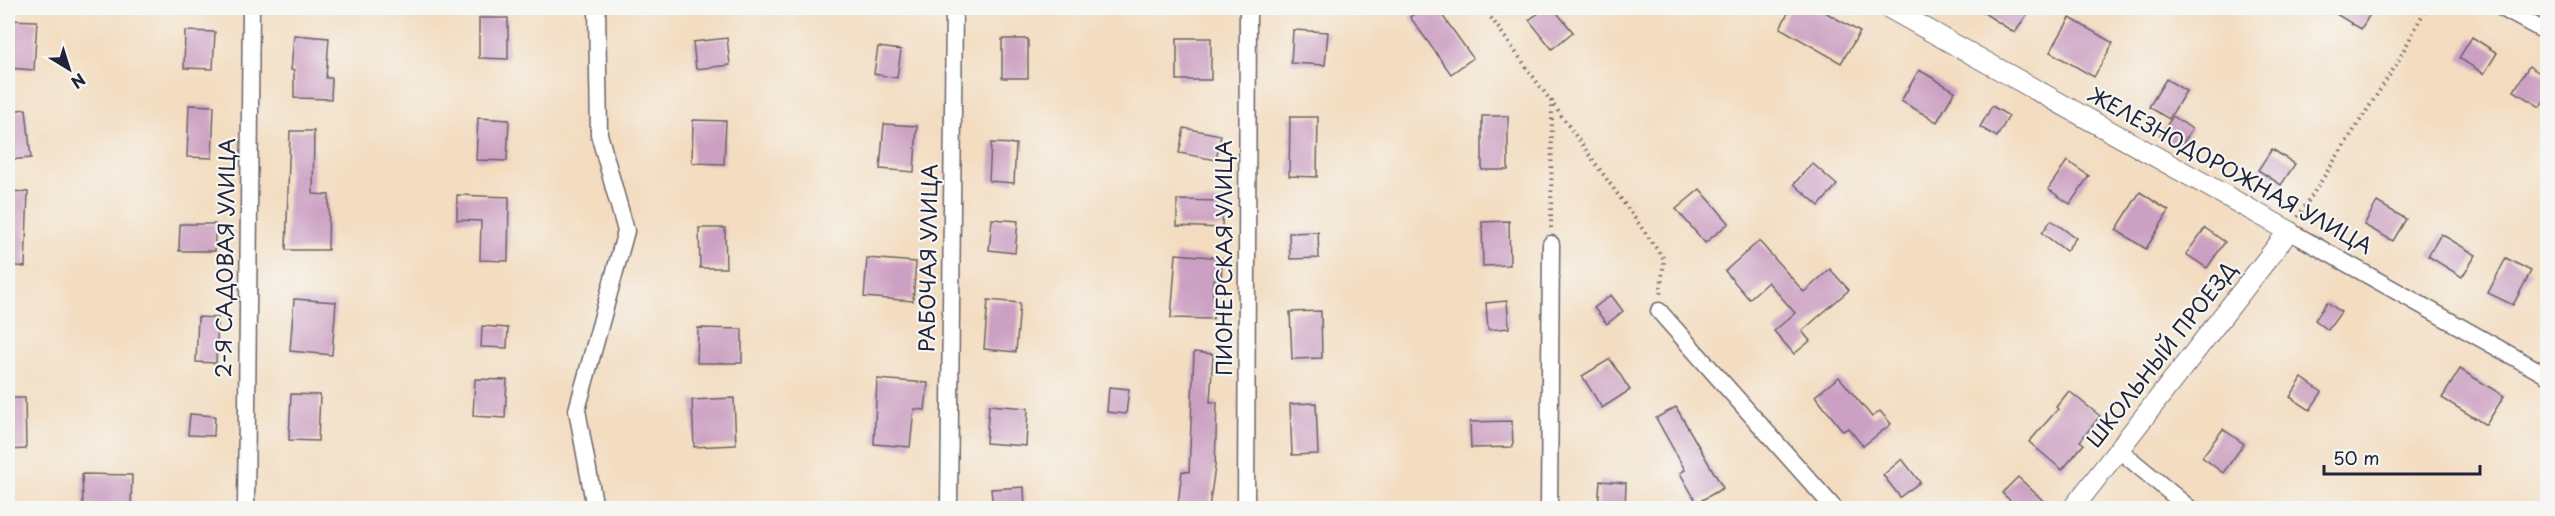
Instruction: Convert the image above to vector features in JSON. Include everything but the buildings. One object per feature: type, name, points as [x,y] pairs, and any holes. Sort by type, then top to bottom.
[{"type":"street","name":"2-Я САДОВАЯ УЛИЦА","points":[[246,508],[251,8]]},
{"type":"street","points":[[595,508],[577,410],[626,231],[599,134],[597,8]]},
{"type":"street","name":"РАБОЧАЯ УЛИЦА","points":[[949,508],[954,8]]},
{"type":"street","name":"ПИОНЕРСКАЯ УЛИЦА","points":[[1246,508],[1248,8]]},
{"type":"street","name":"ЖЕЛЕЗНОДОРОЖНАЯ УЛИЦА","points":[[1889,8],[2547,376]]},
{"type":"street","points":[[2502,8],[2547,33]]},
{"type":"street","name":"ШКОЛЬНЫЙ ПРОЕЗД","points":[[2073,508],[2289,231]]},
{"type":"street","points":[[1549,508],[1551,243]]},
{"type":"street","points":[[1659,311],[1834,508]]},
{"type":"street","points":[[2118,450],[2189,508]]},
{"type":"path","points":[[1484,8],[1552,99],[1664,259],[1659,311]]},
{"type":"path","points":[[2289,231],[2396,65],[2426,8]]},
{"type":"path","points":[[1551,243],[1552,99]]}]
